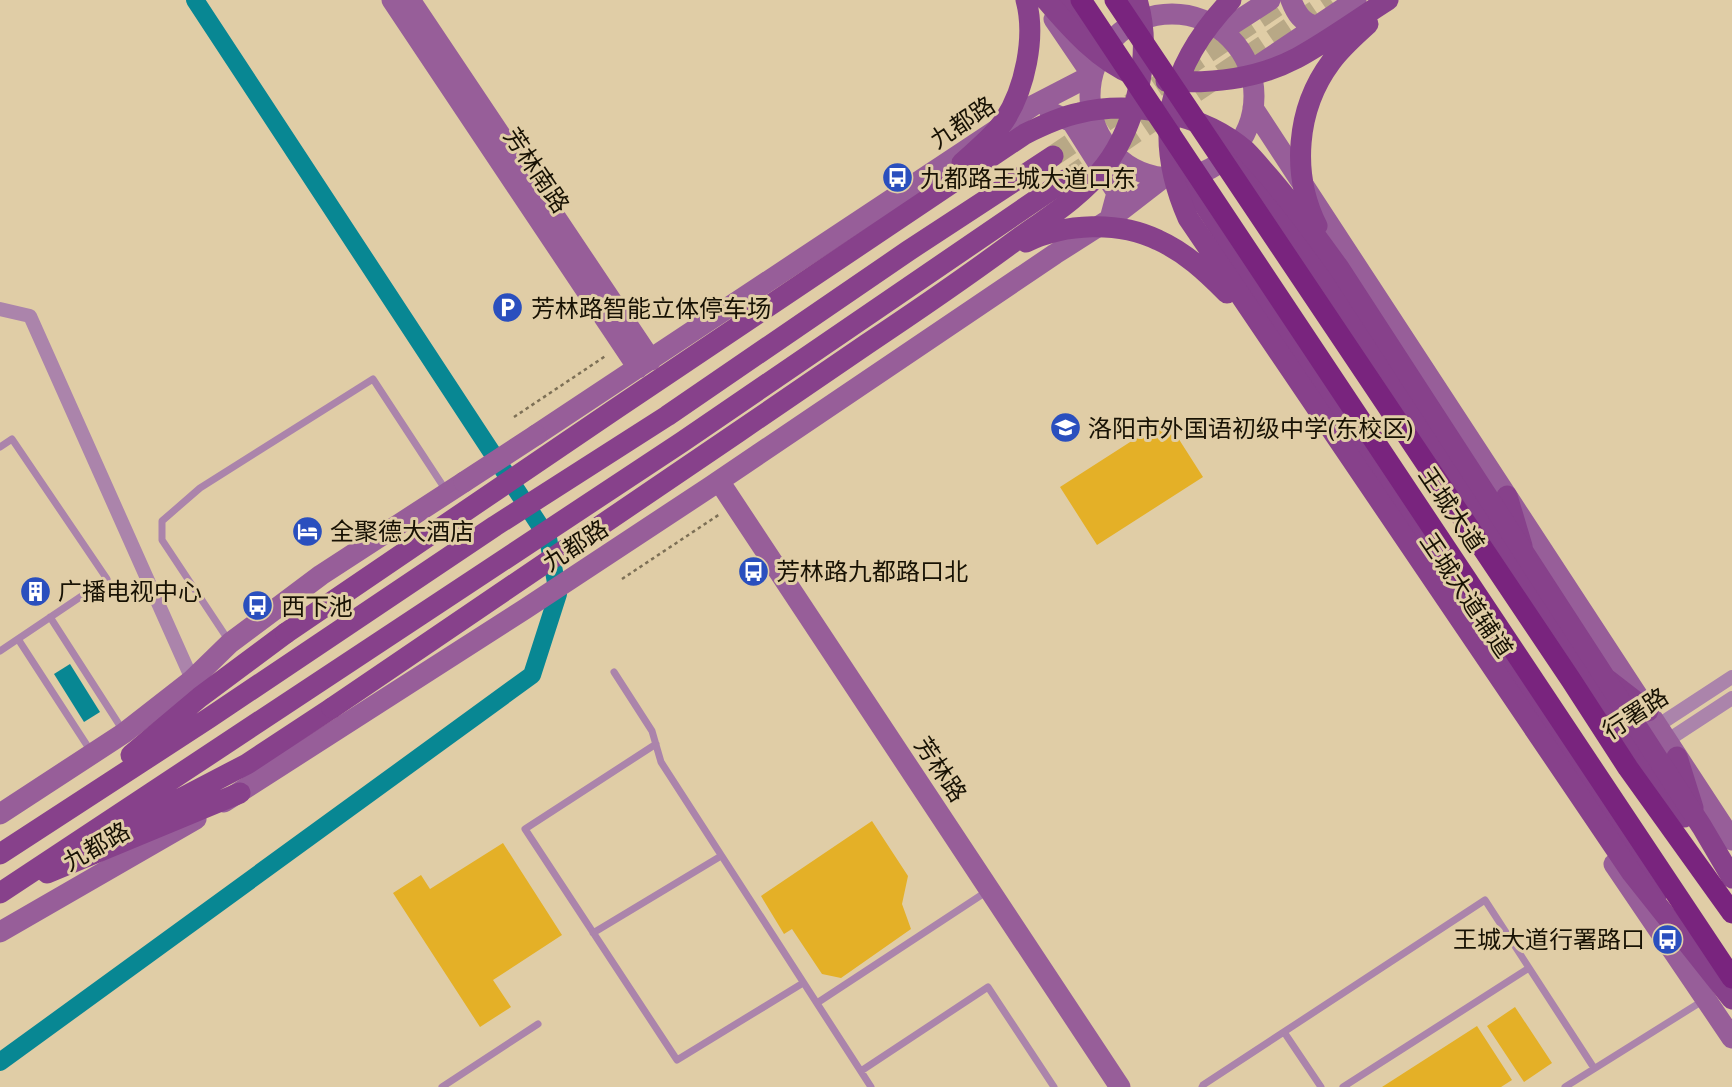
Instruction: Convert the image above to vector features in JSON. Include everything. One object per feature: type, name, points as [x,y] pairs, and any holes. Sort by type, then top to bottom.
[{"type":"highway","name":"王城大道","points":[[1081,0],[1732,978]]},
{"type":"highway","name":"王城大道","points":[[1115,0],[1628,768],[1732,913]]},
{"type":"main road","name":"芳林南路","points":[[392,0],[622,346],[644,364]]},
{"type":"main road","name":"芳林南路","points":[[410,0],[644,364]]},
{"type":"main road","points":[[921,204],[939,183],[991,136],[1013,105],[1022,82],[1027,56],[1029,20],[1026,0]]},
{"type":"main road","points":[[1044,0],[1076,33],[1116,66],[1147,79],[1174,82],[1226,80],[1271,69],[1296,58],[1388,0]]},
{"type":"main road","points":[[1044,0],[1092,75]]},
{"type":"main road","points":[[1068,0],[1102,52]]},
{"type":"main road","points":[[1231,0],[1203,32],[1180,72],[1171,109],[1171,159],[1177,190],[1188,218],[1632,873],[1732,1000]]},
{"type":"main road","points":[[1222,32],[1270,0]]},
{"type":"main road","points":[[1291,0],[1295,12],[1308,24],[1316,26]]},
{"type":"main road","points":[[1250,71],[1356,0]]},
{"type":"main road","points":[[1339,268],[1313,219],[1306,198],[1301,158],[1303,120],[1311,95],[1332,61],[1395,0]]},
{"type":"main road","points":[[1139,6],[1161,15],[1171,7],[1206,22],[1222,32],[1240,50],[1250,71],[1253,108],[1243,136],[1225,159],[1199,174],[1163,178],[1127,165],[1105,144],[1091,116],[1092,75],[1102,52],[1119,33],[1132,24],[1139,6]]},
{"type":"main road","points":[[0,893],[247,764],[970,275],[1084,189],[1114,153],[1130,114],[1141,73],[1143,33],[1139,6]]},
{"type":"main road","name":"九都路","points":[[0,814],[196,689],[230,643],[321,575],[1034,105],[1092,75]]},
{"type":"main road","points":[[1034,105],[1072,122],[1116,192],[1110,219]]},
{"type":"main road","points":[[0,838],[62,813],[196,689],[286,633],[1014,141],[1056,119],[1078,113],[1120,108],[1167,112],[1209,128],[1246,151],[1284,193],[1339,268],[1732,877]]},
{"type":"main road","points":[[1253,108],[1732,840]]},
{"type":"main road","name":"王城大道","points":[[1235,148],[1570,652],[1732,888]]},
{"type":"main road","name":"九都路","points":[[0,854],[495,526],[667,416],[908,251],[1053,156]]},
{"type":"main road","name":"王城大道","points":[[1186,177],[1574,787],[1732,1000]]},
{"type":"main road","name":"九都路","points":[[0,932],[240,793],[525,609],[1110,219],[1163,178]]},
{"type":"main road","name":"王城大道辅道","points":[[1163,178],[1297,387],[1574,787],[1732,1038]]},
{"type":"main road","name":"九都路","points":[[0,893],[682,442],[1067,179]]},
{"type":"main road","points":[[970,275],[1020,245],[1058,231],[1106,228],[1130,231],[1158,240],[1190,259],[1265,332]]},
{"type":"main road","points":[[1263,295],[1297,387]]},
{"type":"main road","name":"芳林路","points":[[714,484],[726,510],[1119,1087]]},
{"type":"main road","name":"芳林路","points":[[714,484],[986,893],[1107,1087]]},
{"type":"main road","points":[[1507,496],[1541,608]]},
{"type":"main road","points":[[1570,652],[1662,734],[1704,847]]},
{"type":"main road","points":[[0,893],[240,793]]},
{"type":"street","points":[[0,309],[30,316],[196,689]]},
{"type":"street","name":"行署路","points":[[1574,787],[1662,734],[1732,677]]},
{"type":"street","name":"行署路","points":[[1662,734],[1732,698]]},
{"type":"lane","points":[[230,643],[162,540],[162,521],[200,488],[373,379],[456,487]]},
{"type":"lane","points":[[0,447],[12,439],[107,579],[0,651]]},
{"type":"lane","points":[[50,617],[124,733]]},
{"type":"lane","points":[[18,639],[93,753]]},
{"type":"lane","points":[[614,672],[652,731],[661,762],[871,1087]]},
{"type":"lane","points":[[656,744],[525,829],[677,1060],[803,983]]},
{"type":"lane","points":[[593,933],[721,856]]},
{"type":"lane","points":[[817,1003],[986,893]]},
{"type":"lane","points":[[1202,1087],[1485,900],[1594,1068]]},
{"type":"lane","points":[[1343,1087],[1529,968]]},
{"type":"lane","points":[[860,1071],[988,987],[1054,1087]]},
{"type":"lane","points":[[1565,1087],[1705,999]]},
{"type":"lane","points":[[442,1087],[538,1024]]},
{"type":"lane","points":[[1284,1032],[1321,1087]]},
{"type":"path","points":[[514,417],[622,346]]},
{"type":"path","points":[[622,579],[726,510]]},
{"type":"shaded area","points":[[1166,419],[1203,477],[1097,545],[1060,487]]},
{"type":"shaded area","points":[[872,821],[908,876],[902,904],[911,929],[841,978],[822,974],[792,929],[784,934],[761,896]]},
{"type":"shaded area","points":[[503,843],[562,935],[493,980],[511,1007],[480,1027],[393,893],[421,875],[430,889]]},
{"type":"shaded area","points":[[1515,1007],[1552,1063],[1524,1082],[1487,1026]]},
{"type":"shaded area","points":[[1477,1026],[1512,1080],[1501,1087],[1382,1087]]},
{"type":"water","points":[[70,664],[100,712],[84,722],[54,674]]},
{"type":"waterway","points":[[0,1062],[532,675],[558,594],[548,538],[195,0]]},
{"type":"tunnel","points":[[1053,156],[1286,0]]},
{"type":"tunnel","points":[[1067,179],[1331,0]]},
{"type":"place","name":"九都路王城大道口东","points":[[897,178]]},
{"type":"place","name":"芳林路智能立体停车场","points":[[508,308]]},
{"type":"place","name":"洛阳市外国语初级中学(东校区)","points":[[1065,428]]},
{"type":"place","name":"全聚德大酒店","points":[[307,531]]},
{"type":"place","name":"芳林路九都路口北","points":[[753,571]]},
{"type":"place","name":"广播电视中心","points":[[35,591]]},
{"type":"place","name":"西下池","points":[[258,606]]},
{"type":"place","name":"王城大道行署路口","points":[[1668,939]]}]
